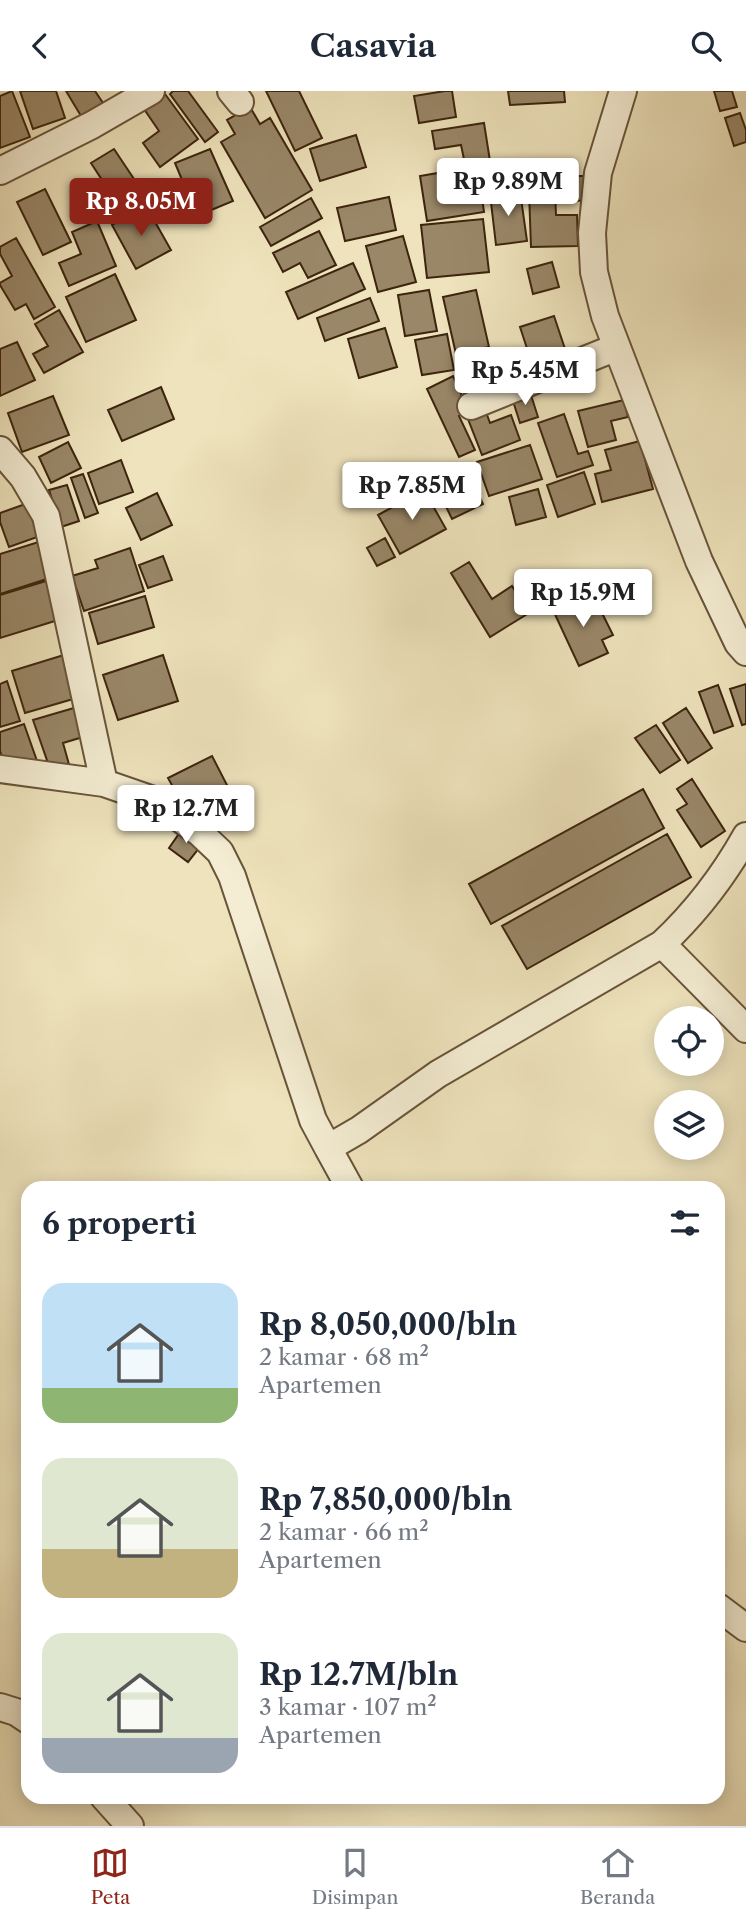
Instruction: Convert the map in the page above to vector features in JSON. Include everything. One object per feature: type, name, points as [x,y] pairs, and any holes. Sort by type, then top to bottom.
[{"type":"street","points":[[0,171],[92,125],[151,91]]},
{"type":"street","points":[[623,91],[598,173],[592,233],[594,272],[605,316],[699,561],[738,643],[746,652]]},
{"type":"street","points":[[471,406],[617,347]]},
{"type":"street","points":[[0,450],[23,477],[46,516],[104,783]]},
{"type":"street","points":[[0,769],[104,783],[156,801],[201,833],[220,852],[232,876],[313,1120],[346,1181]]},
{"type":"street","points":[[328,1149],[438,1074],[662,944],[689,919],[710,894],[746,836]]},
{"type":"street","points":[[662,944],[746,1029]]},
{"type":"street","points":[[725,1612],[746,1628]]},
{"type":"street","points":[[0,1707],[21,1715]]},
{"type":"street","points":[[110,1804],[130,1826]]},
{"type":"building","points":[[12,91],[30,137],[0,148],[0,96]]},
{"type":"building","points":[[20,91],[56,91],[65,118],[33,129]]},
{"type":"building","points":[[66,91],[95,91],[103,103],[81,116]]},
{"type":"building","points":[[173,91],[188,91],[218,132],[205,142],[170,94]]},
{"type":"building","points":[[266,91],[299,91],[322,138],[295,151]]},
{"type":"building","points":[[452,91],[456,117],[419,123],[414,96]]},
{"type":"building","points":[[508,91],[564,91],[565,102],[510,105]]},
{"type":"building","points":[[714,91],[732,91],[737,107],[720,111]]},
{"type":"building","points":[[165,94],[198,139],[160,167],[143,143],[159,131],[144,109]]},
{"type":"building","points":[[250,107],[260,124],[270,118],[312,190],[265,218],[221,142],[235,134],[227,120]]},
{"type":"building","points":[[740,113],[746,130],[746,142],[734,146],[725,118]]},
{"type":"building","points":[[484,123],[490,161],[465,164],[461,145],[435,149],[432,131]]},
{"type":"building","points":[[356,135],[366,167],[320,181],[310,149]]},
{"type":"building","points":[[114,149],[140,188],[117,203],[91,163]]},
{"type":"building","points":[[210,149],[233,201],[197,216],[175,163]]},
{"type":"building","points":[[536,163],[554,163],[556,215],[577,215],[578,246],[531,247],[529,192],[537,191]]},
{"type":"building","points":[[478,170],[484,212],[427,221],[420,176],[438,173],[443,200],[454,198],[450,174]]},
{"type":"building","points":[[569,176],[586,176],[585,201],[568,200]]},
{"type":"building","points":[[45,189],[71,242],[43,255],[17,202]]},
{"type":"building","points":[[520,191],[527,241],[496,245],[490,194]]},
{"type":"building","points":[[389,197],[396,230],[345,241],[337,208]]},
{"type":"building","points":[[311,198],[322,218],[271,246],[260,227]]},
{"type":"building","points":[[146,206],[171,250],[136,269],[112,225]]},
{"type":"building","points":[[483,219],[489,272],[427,278],[421,225]]},
{"type":"building","points":[[97,221],[116,266],[69,286],[59,263],[81,254],[72,232]]},
{"type":"building","points":[[319,231],[336,265],[308,278],[300,263],[283,272],[273,253]]},
{"type":"building","points":[[403,236],[416,282],[378,292],[366,246]]},
{"type":"building","points":[[16,238],[55,307],[34,319],[26,304],[15,310],[0,285],[12,276],[0,254],[0,247]]},
{"type":"building","points":[[552,262],[559,287],[533,294],[527,269]]},
{"type":"building","points":[[353,263],[365,289],[298,319],[286,292]]},
{"type":"building","points":[[115,274],[136,320],[86,342],[66,297]]},
{"type":"building","points":[[429,290],[437,331],[405,336],[398,295]]},
{"type":"building","points":[[476,290],[489,347],[456,354],[443,297]]},
{"type":"building","points":[[370,298],[379,321],[325,341],[317,318]]},
{"type":"building","points":[[59,310],[83,352],[44,373],[33,354],[48,346],[35,324]]},
{"type":"building","points":[[554,316],[570,364],[536,376],[520,327]]},
{"type":"building","points":[[385,328],[397,367],[359,378],[348,339]]},
{"type":"building","points":[[447,334],[454,370],[422,375],[415,340]]},
{"type":"building","points":[[17,342],[35,380],[0,396],[0,349]]},
{"type":"building","points":[[516,349],[525,378],[515,381],[506,353]]},
{"type":"building","points":[[483,360],[490,377],[504,371],[509,383],[470,400],[458,371]]},
{"type":"building","points":[[453,376],[469,411],[459,416],[475,450],[459,457],[427,389]]},
{"type":"building","points":[[161,387],[174,419],[122,441],[108,410]]},
{"type":"building","points":[[530,392],[538,417],[520,423],[512,398]]},
{"type":"building","points":[[53,396],[69,435],[22,452],[8,413]]},
{"type":"building","points":[[624,400],[628,417],[611,421],[616,440],[588,447],[578,411]]},
{"type":"building","points":[[486,412],[490,423],[511,415],[520,440],[482,455],[468,419]]},
{"type":"building","points":[[564,414],[578,454],[588,451],[593,465],[557,477],[538,423]]},
{"type":"building","points":[[640,441],[653,489],[602,502],[595,474],[611,470],[605,450]]},
{"type":"building","points":[[68,442],[81,468],[51,483],[39,457]]},
{"type":"building","points":[[530,445],[542,479],[489,496],[477,462]]},
{"type":"building","points":[[121,460],[133,492],[99,504],[88,473]]},
{"type":"building","points":[[584,472],[595,504],[558,517],[547,485]]},
{"type":"building","points":[[83,474],[98,513],[85,518],[71,478]]},
{"type":"building","points":[[469,474],[483,504],[452,519],[437,488]]},
{"type":"building","points":[[67,485],[79,521],[61,527],[49,490]]},
{"type":"building","points":[[538,489],[546,517],[516,525],[509,497]]},
{"type":"building","points":[[424,490],[446,529],[400,554],[378,515]]},
{"type":"building","points":[[157,493],[172,525],[141,540],[126,508]]},
{"type":"building","points":[[31,502],[43,535],[9,547],[0,522],[0,513]]},
{"type":"building","points":[[385,538],[395,557],[377,566],[367,548]]},
{"type":"building","points":[[45,540],[56,576],[0,594],[0,554]]},
{"type":"building","points":[[130,548],[144,591],[84,611],[72,576],[98,568],[95,560]]},
{"type":"building","points":[[163,556],[172,580],[148,588],[139,565]]},
{"type":"building","points":[[469,562],[492,599],[512,586],[529,613],[490,637],[451,573]]},
{"type":"building","points":[[46,581],[58,620],[0,638],[0,595]]},
{"type":"building","points":[[584,594],[593,614],[601,611],[613,635],[602,640],[608,653],[579,666],[552,608]]},
{"type":"building","points":[[145,596],[154,627],[98,644],[89,613]]},
{"type":"building","points":[[67,654],[80,697],[25,713],[12,671]]},
{"type":"building","points":[[163,655],[178,701],[118,720],[103,675]]},
{"type":"building","points":[[7,681],[20,721],[0,727],[0,684]]},
{"type":"building","points":[[746,684],[746,724],[742,725],[730,689]]},
{"type":"building","points":[[718,685],[733,726],[714,733],[699,692]]},
{"type":"building","points":[[84,705],[93,734],[63,743],[70,768],[50,769],[33,720]]},
{"type":"building","points":[[686,708],[712,748],[688,763],[663,723]]},
{"type":"building","points":[[24,724],[37,761],[5,765],[0,751],[0,732]]},
{"type":"building","points":[[656,725],[680,760],[660,773],[635,738]]},
{"type":"building","points":[[212,756],[228,787],[185,809],[168,778]]},
{"type":"building","points":[[692,779],[725,831],[701,847],[677,810],[687,804],[677,789]]},
{"type":"building","points":[[643,789],[664,828],[491,924],[469,884]]},
{"type":"building","points":[[183,828],[203,843],[188,862],[169,848]]},
{"type":"building","points":[[667,834],[691,877],[527,969],[502,926]]}]
